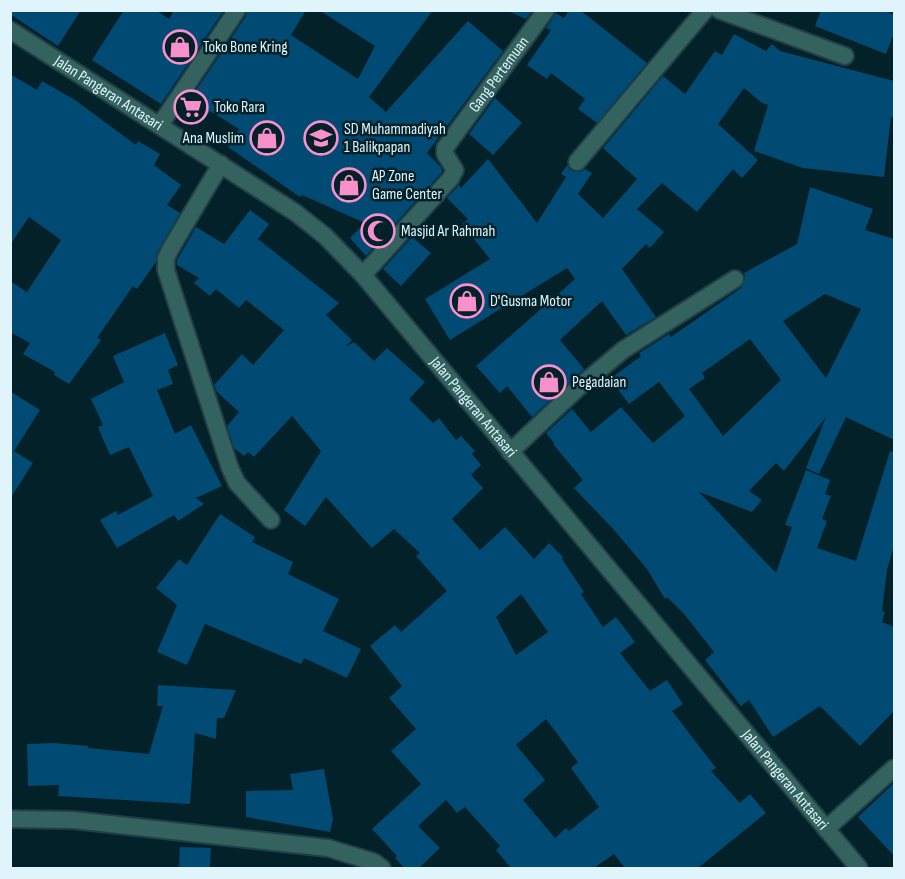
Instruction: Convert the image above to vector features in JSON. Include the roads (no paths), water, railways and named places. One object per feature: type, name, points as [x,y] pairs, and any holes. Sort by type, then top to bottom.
[{"type":"street","points":[[160,125],[237,10]]},
{"type":"street","name":"Gang Pertemuan","points":[[363,275],[451,178],[455,170],[445,154],[445,148],[546,10]]},
{"type":"street","points":[[577,162],[705,10]]},
{"type":"street","points":[[719,10],[845,56]]},
{"type":"street","name":"Jalan Pangeran Antasari","points":[[10,30],[296,213],[325,237],[363,275],[859,868]]},
{"type":"street","points":[[221,164],[171,248],[166,258],[166,270],[230,468],[237,483],[271,520]]},
{"type":"street","points":[[510,452],[622,350],[735,279]]},
{"type":"street","points":[[826,829],[894,768]]},
{"type":"street","points":[[10,819],[73,820],[328,848],[366,859],[382,868]]},
{"type":"place","name":"Toko Bone Kring","points":[[180,47]]},
{"type":"place","name":"Toko Rara","points":[[191,107]]},
{"type":"place","name":"Ana Muslim","points":[[267,138]]},
{"type":"place","name":"SD Muhammadiyah 1 Balikpapan","points":[[321,138]]},
{"type":"place","name":"AP Zone Game Center","points":[[349,185]]},
{"type":"place","name":"Masjid Ar Rahmah","points":[[378,231]]},
{"type":"place","name":"D'Gusma Motor","points":[[467,301]]},
{"type":"place","name":"Pegadaian","points":[[549,382]]}]
